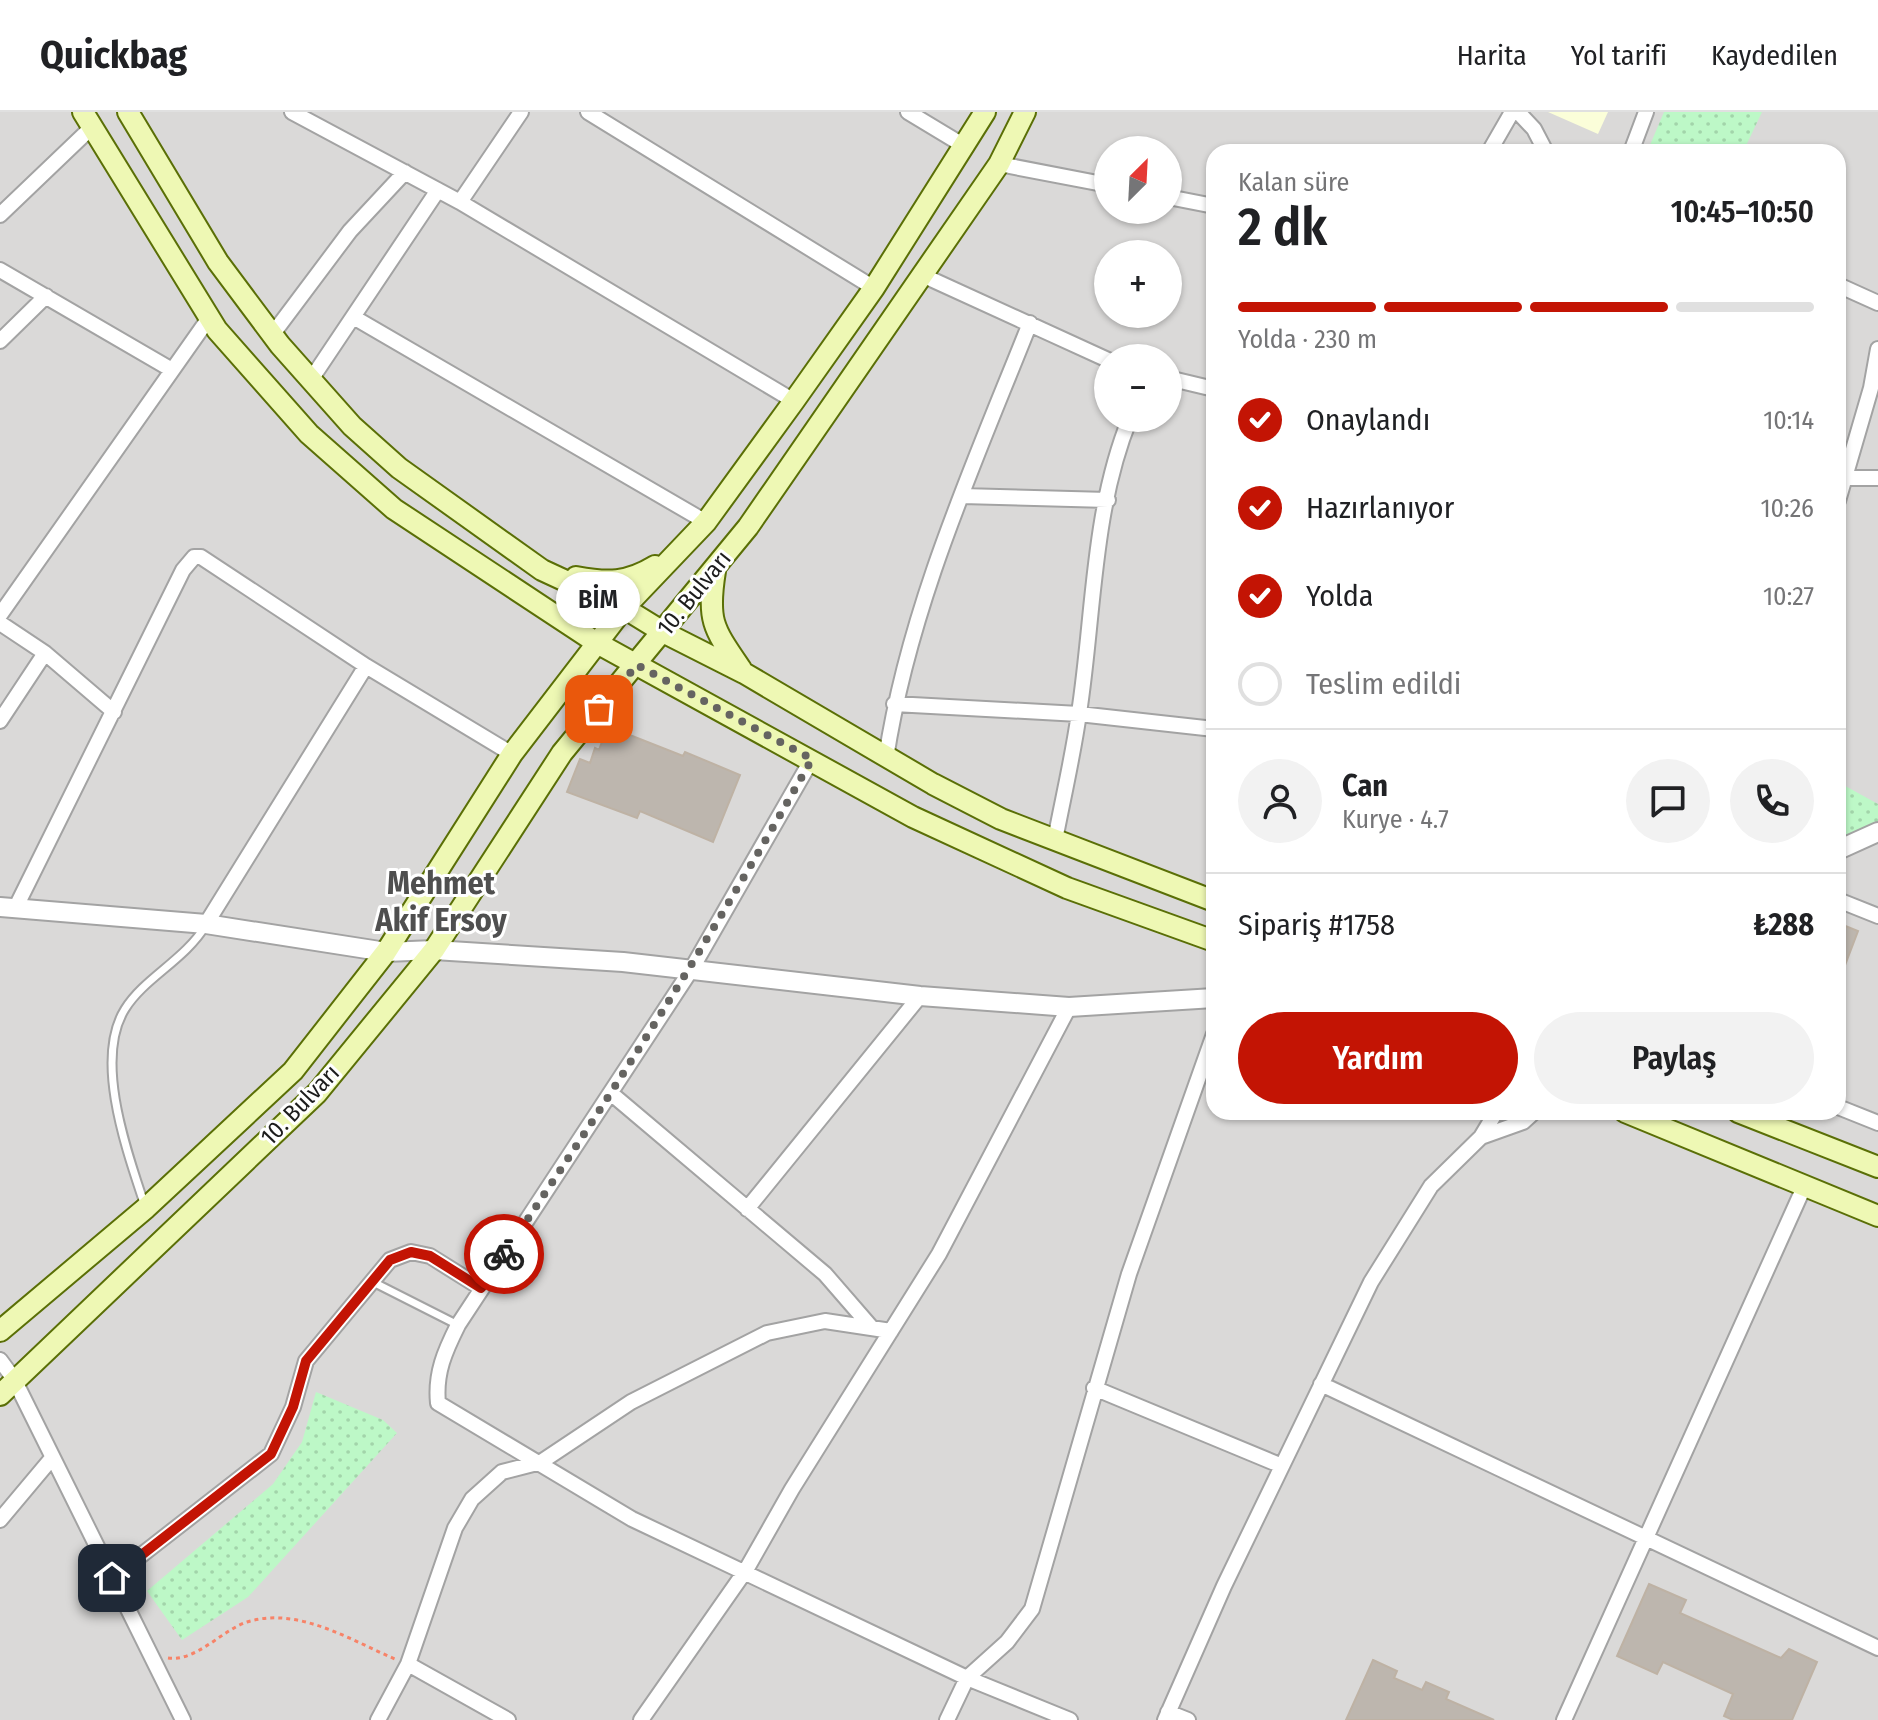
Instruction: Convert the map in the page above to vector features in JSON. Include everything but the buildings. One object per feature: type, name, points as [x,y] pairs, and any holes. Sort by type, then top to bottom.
[{"type":"main road","points":[[128,112],[218,262],[272,335],[310,381],[399,468],[542,570],[624,608],[663,632],[744,673],[886,758],[1001,819],[1206,898]]},
{"type":"main road","name":"10. Bulvarı","points":[[0,1331],[146,1208],[293,1071],[386,952],[512,754],[624,608],[706,522],[794,401],[874,288],[966,147],[985,112]]},
{"type":"main road","name":"10. Bulvarı","points":[[7,1387],[317,1093],[434,950],[562,753],[748,527],[999,164],[1025,112]]},
{"type":"main road","points":[[87,120],[209,318],[309,434],[394,509],[597,643],[913,817],[1067,888],[1206,938]]},
{"type":"main road","points":[[542,570],[608,583],[634,579],[682,549]]},
{"type":"main road","points":[[715,568],[709,608],[717,634],[744,673]]},
{"type":"main road","points":[[1644,1120],[1878,1216]]},
{"type":"main road","points":[[1758,1120],[1878,1167]]},
{"type":"street","points":[[292,112],[460,202],[794,401]]},
{"type":"street","points":[[460,202],[521,112]]},
{"type":"street","points":[[588,112],[874,288]]},
{"type":"street","points":[[908,112],[966,147]]},
{"type":"street","points":[[1494,144],[1512,112]]},
{"type":"street","points":[[1518,112],[1534,129],[1542,144]]},
{"type":"street","points":[[1634,144],[1646,112]]},
{"type":"street","points":[[0,215],[87,120]]},
{"type":"street","points":[[999,164],[1094,182]]},
{"type":"street","points":[[272,335],[350,231],[405,172]]},
{"type":"street","points":[[310,381],[438,190]]},
{"type":"street","points":[[1182,200],[1206,204]]},
{"type":"street","points":[[0,270],[172,370]]},
{"type":"street","points":[[922,275],[1094,353]]},
{"type":"street","points":[[1846,289],[1878,303]]},
{"type":"street","points":[[0,341],[46,296]]},
{"type":"street","points":[[0,615],[209,318]]},
{"type":"street","points":[[355,318],[706,522]]},
{"type":"street","points":[[886,758],[894,704],[915,630],[962,496],[1030,323]]},
{"type":"street","points":[[1846,475],[1871,388],[1878,349]]},
{"type":"street","points":[[1182,381],[1206,387]]},
{"type":"street","points":[[1055,840],[1079,714],[1108,500],[1126,432]]},
{"type":"street","points":[[1846,478],[1878,478]]},
{"type":"street","points":[[962,496],[1108,500]]},
{"type":"street","points":[[512,754],[366,666],[206,560],[194,557],[183,570],[114,712],[8,908],[206,924],[386,952],[434,950],[691,970],[920,996],[1069,1007],[1206,998]]},
{"type":"street","points":[[0,623],[45,653],[114,712]]},
{"type":"street","points":[[0,721],[45,653]]},
{"type":"street","points":[[206,924],[366,666]]},
{"type":"street","points":[[894,704],[1079,714],[1206,728]]},
{"type":"street","points":[[812,759],[691,970],[613,1095],[458,1325],[443,1356],[436,1383],[438,1403],[632,1519],[746,1570],[967,1678],[1070,1720]]},
{"type":"street","points":[[1846,846],[1878,832]]},
{"type":"street","points":[[1846,903],[1878,916]]},
{"type":"street","points":[[747,1209],[920,996]]},
{"type":"street","points":[[641,1720],[746,1570],[939,1254],[1069,1007]]},
{"type":"street","points":[[947,1720],[967,1678],[1007,1642],[1032,1609],[1129,1274],[1206,1057]]},
{"type":"street","points":[[613,1095],[825,1274],[871,1327]]},
{"type":"street","points":[[1846,1110],[1878,1123]]},
{"type":"street","points":[[1188,1720],[1167,1716],[1371,1282],[1431,1186],[1481,1137],[1491,1120]]},
{"type":"street","points":[[1481,1137],[1525,1120]]},
{"type":"street","points":[[1564,1720],[1804,1187]]},
{"type":"street","points":[[112,1578],[271,1454],[293,1407],[306,1361],[390,1260],[411,1252],[430,1256],[481,1288]]},
{"type":"street","points":[[378,1720],[408,1664],[455,1528],[472,1499],[502,1472],[538,1463],[631,1402],[767,1333],[825,1321],[891,1331]]},
{"type":"street","points":[[0,1360],[7,1387],[52,1458],[183,1720]]},
{"type":"street","points":[[1321,1384],[1878,1648]]},
{"type":"street","points":[[1094,1388],[1282,1466]]},
{"type":"street","points":[[0,1520],[52,1458]]},
{"type":"street","points":[[408,1664],[508,1720]]},
{"type":"lane","points":[[146,1208],[120,1130],[114,1088],[115,1037],[125,1009],[195,943],[206,924]]},
{"type":"lane","points":[[371,1281],[458,1325]]},
{"type":"path","points":[[149,1653],[173,1659],[247,1622],[301,1619],[408,1664]]},
{"type":"shaded area","points":[[0,112],[1878,112],[1878,1720],[0,1720]]},
{"type":"shaded area","points":[[1548,112],[1608,112],[1598,134]]},
{"type":"green space","points":[[1664,112],[1762,112],[1747,144],[1650,144]]},
{"type":"green space","points":[[1846,786],[1878,804],[1878,822],[1846,838]]},
{"type":"green space","points":[[316,1392],[383,1420],[397,1433],[248,1597],[182,1640],[147,1591],[273,1484],[302,1442]]},
{"type":"way so far","points":[[504,1254],[613,1095],[691,970],[812,759],[637,665],[599,709]]},
{"type":"place","name":"BİM","points":[[599,709]]},
{"type":"district","name":"Mehmet Akif Ersoy","points":[[441,902]]},
{"type":"route","points":[[112,1578],[241,1481],[271,1454],[293,1407],[306,1361],[323,1336],[390,1260],[411,1252],[430,1256],[481,1288],[504,1254]]}]
